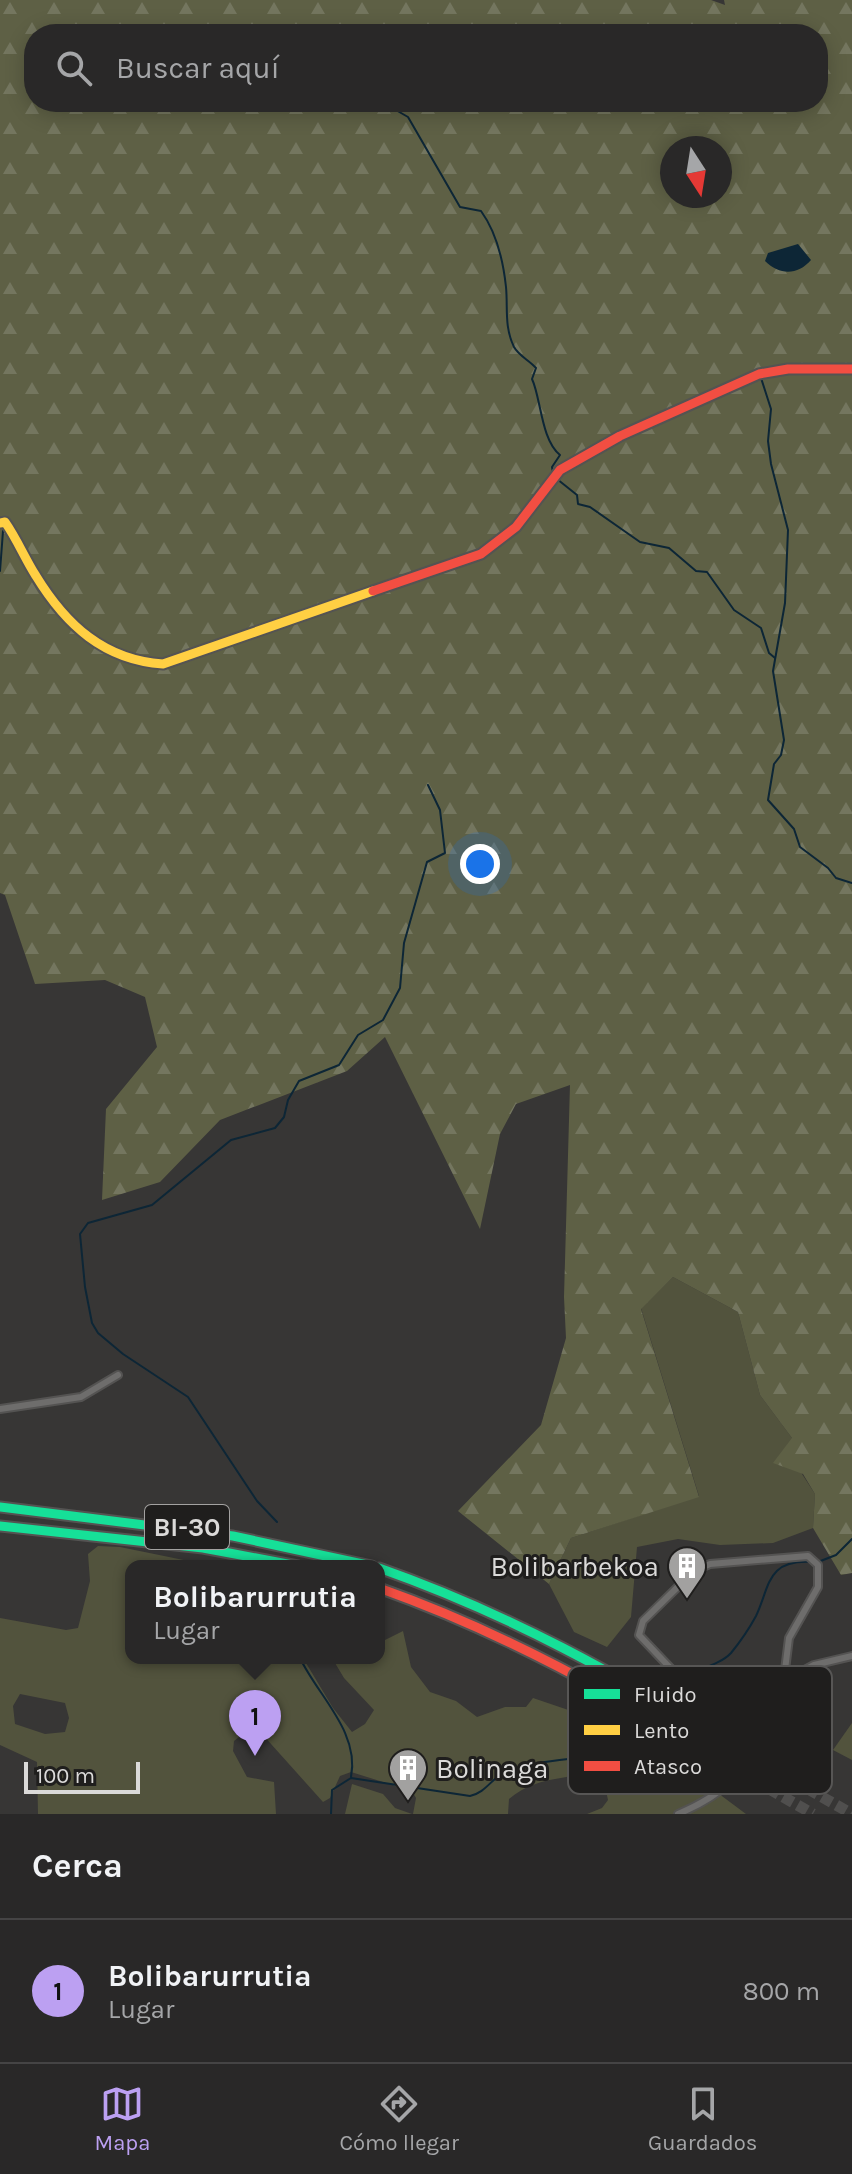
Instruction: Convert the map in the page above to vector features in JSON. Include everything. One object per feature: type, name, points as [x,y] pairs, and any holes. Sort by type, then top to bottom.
[{"type":"main road","points":[[0,523],[5,522],[11,530],[46,594],[76,627],[110,653],[131,662],[163,664],[481,554],[516,527],[560,470],[620,436],[735,384],[759,374],[788,369],[852,369]]},
{"type":"main road","name":"BI-30","points":[[0,1507],[206,1529],[350,1560]]},
{"type":"main road","name":"BI-30","points":[[0,1526],[203,1548],[266,1560]]},
{"type":"main road","points":[[385,1570],[465,1598],[534,1629],[602,1666]]},
{"type":"main road","points":[[385,1590],[457,1616],[568,1669]]},
{"type":"street","points":[[0,1409],[81,1397],[118,1375]]},
{"type":"street","points":[[666,1666],[639,1635],[643,1621],[694,1571],[710,1564],[793,1555],[817,1563],[818,1587],[789,1638],[786,1666]]},
{"type":"street","points":[[812,1666],[852,1656]]},
{"type":"street","points":[[678,1814],[710,1801],[718,1794]]},
{"type":"green space","points":[[0,0],[711,0],[725,5],[724,0],[852,0],[852,1573],[841,1575],[813,1528],[815,1494],[803,1474],[773,1463],[792,1438],[760,1395],[738,1312],[673,1277],[641,1309],[699,1497],[571,1538],[549,1584],[458,1511],[541,1425],[566,1338],[564,1297],[570,1085],[516,1104],[500,1134],[480,1229],[385,1037],[347,1071],[220,1120],[160,1182],[102,1200],[106,1109],[157,1047],[145,997],[105,980],[35,984],[5,895],[0,893]]},
{"type":"green space","points":[[673,1277],[738,1312],[760,1395],[792,1438],[802,1474],[815,1494],[813,1528],[773,1543],[720,1545],[678,1539],[637,1547],[631,1617],[607,1647],[574,1632],[549,1584],[571,1538],[699,1496],[641,1308]]},
{"type":"green space","points":[[98,1546],[120,1547],[184,1560],[125,1560],[125,1664],[307,1664],[333,1708],[352,1732],[365,1724],[374,1710],[344,1678],[336,1664],[385,1664],[385,1640],[403,1631],[411,1667],[430,1692],[456,1701],[477,1717],[505,1707],[526,1707],[533,1698],[568,1710],[568,1777],[530,1786],[519,1792],[509,1799],[508,1814],[413,1814],[416,1798],[412,1791],[351,1772],[340,1776],[330,1798],[323,1802],[254,1725],[234,1741],[233,1751],[247,1777],[274,1782],[276,1814],[38,1814],[37,1762],[0,1745],[0,1618],[66,1630],[78,1628],[90,1581],[88,1554]],"holes":[[[20,1694],[65,1703],[69,1718],[65,1732],[45,1734],[15,1724],[13,1706]]]},
{"type":"green space","points":[[852,1723],[852,1760],[833,1750]]},
{"type":"green space","points":[[352,1784],[383,1794],[395,1808],[412,1814],[345,1814]]},
{"type":"green space","points":[[607,1794],[719,1794],[746,1814],[587,1814],[602,1808],[608,1800]]},
{"type":"water","points":[[798,244],[811,260],[800,269],[783,271],[765,261],[768,253]]},
{"type":"waterway","points":[[399,112],[408,117],[460,207],[481,211],[491,228],[503,266],[511,339],[516,350],[536,368],[532,379],[545,429],[560,455],[552,467],[553,473]]},
{"type":"waterway","points":[[761,378],[771,409],[768,441],[771,464],[788,530],[785,603],[773,671],[784,740],[781,755],[774,764],[768,800],[794,829],[800,847],[836,878],[852,883]]},
{"type":"waterway","points":[[557,479],[577,495],[578,504],[590,507],[640,542],[669,548],[696,571],[707,572],[734,610],[761,628],[769,653],[775,658]]},
{"type":"waterway","points":[[0,571],[3,531]]},
{"type":"waterway","points":[[277,1522],[257,1501],[188,1397],[123,1354],[98,1333],[92,1323],[85,1287],[80,1234],[88,1223],[152,1205],[231,1140],[275,1128],[284,1117],[288,1100],[299,1081],[339,1065],[358,1035],[383,1020],[400,988],[404,943],[427,862],[445,853],[440,810],[428,785]]},
{"type":"waterway","points":[[818,1562],[836,1555],[852,1539]]},
{"type":"waterway","points":[[709,1666],[727,1657],[744,1635],[778,1570],[797,1562],[812,1562]]},
{"type":"waterway","points":[[303,1664],[344,1730],[352,1761],[351,1777]]},
{"type":"waterway","points":[[331,1814],[332,1790],[351,1778],[470,1796],[506,1772],[568,1759]]},
{"type":"tunnel","points":[[778,1794],[813,1814]]},
{"type":"tunnel","points":[[817,1794],[852,1814]]},
{"type":"traffic: fast","points":[[0,1507],[233,1536],[344,1560]]},
{"type":"traffic: fast","points":[[0,1526],[203,1548],[266,1560]]},
{"type":"traffic: fast","points":[[385,1570],[473,1605],[597,1666]]},
{"type":"traffic: slow","points":[[0,523],[5,522],[48,594],[74,624],[105,647],[142,661],[163,664],[373,591]]},
{"type":"traffic: jam","points":[[373,591],[481,554],[516,527],[560,470],[620,436],[759,374],[788,369],[852,369]]},
{"type":"traffic: jam","points":[[385,1590],[470,1624],[568,1672]]},
{"type":"place","name":"Bolibarbekoa","points":[[687,1600]]},
{"type":"place","name":"Bolibarurrutia","points":[[255,1756]]},
{"type":"place","name":"Bolinaga","points":[[408,1802]]}]
